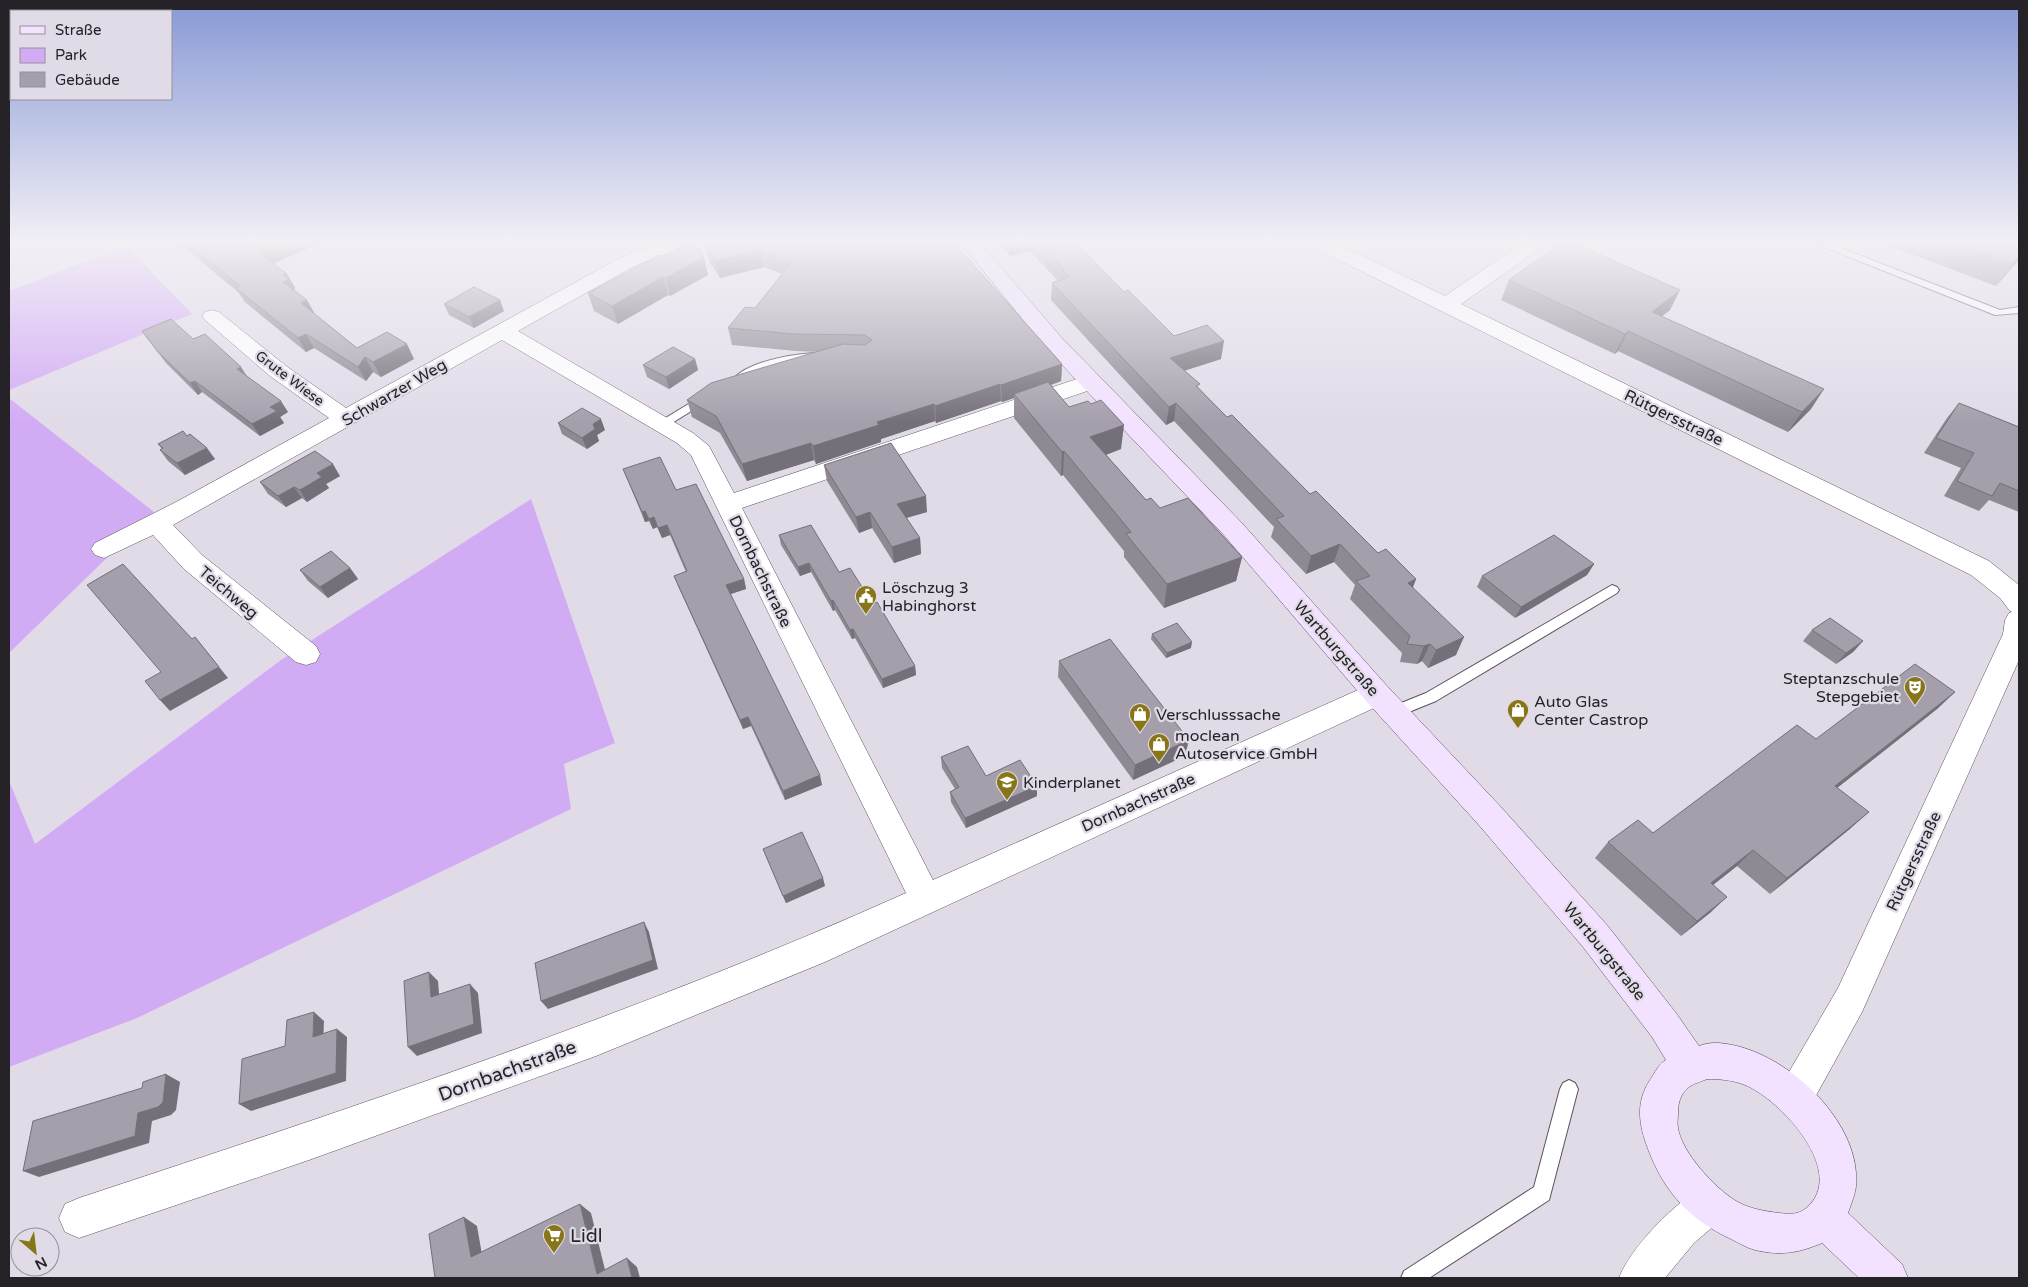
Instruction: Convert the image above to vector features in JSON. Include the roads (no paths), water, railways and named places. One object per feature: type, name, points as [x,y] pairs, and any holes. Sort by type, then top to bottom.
[{"type":"main road","name":"Wartburgstraße","points":[[1019,303],[1091,382],[1232,528],[1385,703],[1489,815],[1595,936],[1664,1025],[1690,1064]]},
{"type":"main road","points":[[1706,1061],[1741,1065],[1779,1084],[1795,1097],[1813,1117],[1826,1138],[1835,1160],[1838,1183],[1834,1202],[1824,1218],[1811,1228],[1793,1234],[1773,1234],[1751,1229],[1729,1220],[1708,1205],[1689,1187],[1674,1166],[1663,1144],[1658,1123],[1659,1103],[1665,1086],[1675,1073],[1690,1064],[1706,1061]]},
{"type":"main road","points":[[1824,1218],[1888,1278]]},
{"type":"street","name":"Schwarzer Weg","points":[[104,549],[157,524],[552,303]]},
{"type":"street","name":"Rütgersstraße","points":[[1442,303],[1980,568],[2009,591],[2019,604]]},
{"type":"street","name":"Grute Wiese","points":[[212,316],[278,371],[346,419]]},
{"type":"street","name":"Dornbachstraße","points":[[502,331],[685,438],[701,451],[926,899]]},
{"type":"street","points":[[728,504],[1091,382]]},
{"type":"street","name":"Teichweg","points":[[157,524],[193,562],[306,654]]},
{"type":"street","name":"Rütgersstraße","points":[[1795,1097],[1850,1000],[2017,634],[2019,620]]},
{"type":"street","name":"Dornbachstraße","points":[[79,1218],[308,1141],[596,1038],[812,951],[926,899],[1385,703]]},
{"type":"street","points":[[1639,1278],[1680,1229],[1708,1205]]},
{"type":"lane","points":[[1973,303],[1998,313],[2019,310]]},
{"type":"lane","points":[[729,384],[782,358],[831,356]]},
{"type":"lane","points":[[660,424],[713,393]]},
{"type":"lane","points":[[1385,703],[1431,696],[1612,590]]},
{"type":"lane","points":[[1411,1278],[1542,1193],[1569,1089]]},
{"type":"place","name":"Löschzug 3 Habinghorst","points":[[866,615]]},
{"type":"place","name":"Steptanzschule Stepgebiet","points":[[1915,706]]},
{"type":"place","name":"Auto Glas Center Castrop","points":[[1518,729]]},
{"type":"place","name":"Verschlusssache","points":[[1140,733]]},
{"type":"place","name":"moclean Autoservice GmbH","points":[[1159,763]]},
{"type":"place","name":"Kinderplanet","points":[[1007,801]]},
{"type":"place","name":"Lidl","points":[[554,1254]]}]
